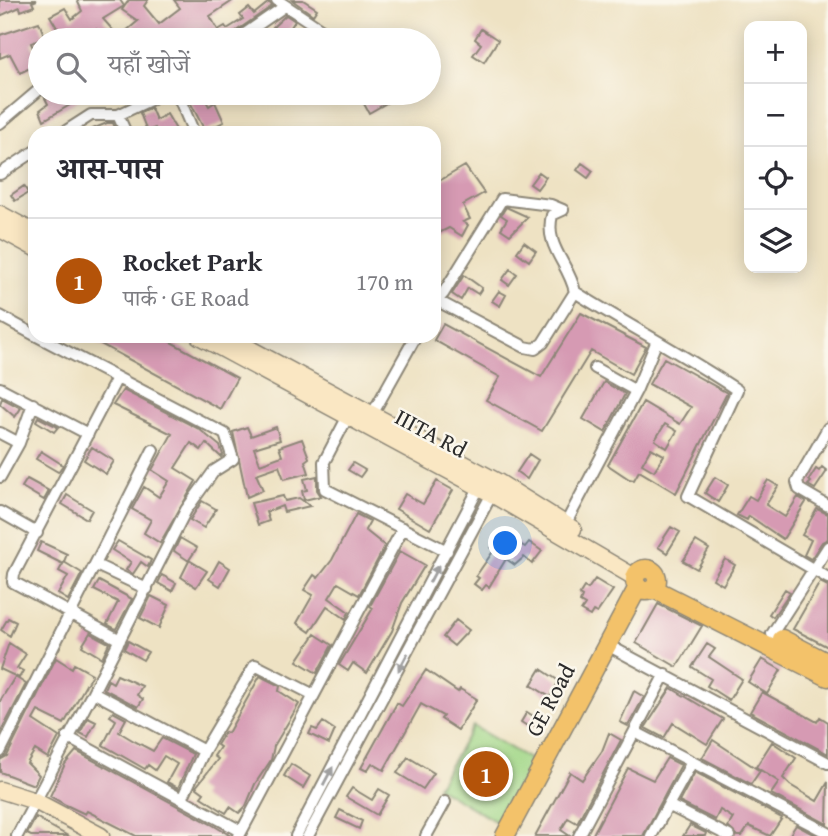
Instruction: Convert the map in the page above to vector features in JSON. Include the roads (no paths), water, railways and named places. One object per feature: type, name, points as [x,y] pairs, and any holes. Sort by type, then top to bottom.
[{"type":"main road","name":"IIITA Rd","points":[[645,583],[772,634],[828,663]]},
{"type":"main road","name":"IIITA Rd","points":[[645,583],[828,677]]},
{"type":"main road","name":"GE Road","points":[[505,836],[533,794],[615,649],[645,583]]},
{"type":"main road","name":"GE Road","points":[[515,836],[533,794],[645,583]]},
{"type":"street","points":[[251,28],[281,3],[319,28]]},
{"type":"street","points":[[0,123],[28,99]]},
{"type":"street","points":[[74,126],[91,115],[118,116],[140,105]]},
{"type":"street","points":[[182,105],[191,126]]},
{"type":"street","points":[[118,116],[123,126]]},
{"type":"street","points":[[0,174],[28,156]]},
{"type":"street","points":[[441,293],[502,199],[551,205],[563,211],[552,215],[550,242],[571,275],[575,292],[656,343],[692,360],[737,390],[688,496],[828,578]]},
{"type":"street","points":[[3,223],[28,231]]},
{"type":"street","points":[[3,223],[28,243]]},
{"type":"street","points":[[441,305],[525,347],[535,349],[543,343],[575,292]]},
{"type":"street","points":[[0,316],[28,331]]},
{"type":"street","points":[[17,836],[186,510],[214,471],[233,459],[225,434],[51,343]]},
{"type":"street","name":"IIITA Rd","points":[[212,343],[348,416],[369,420]]},
{"type":"street","name":"IIITA Rd","points":[[238,343],[369,420],[565,525],[645,583]]},
{"type":"street","points":[[369,420],[412,343]]},
{"type":"street","points":[[565,525],[636,391],[656,343]]},
{"type":"street","points":[[595,368],[636,391]]},
{"type":"street","points":[[117,378],[14,574],[13,582],[120,640]]},
{"type":"street","points":[[0,387],[88,434]]},
{"type":"street","points":[[1,475],[19,443],[33,404]]},
{"type":"street","points":[[348,416],[324,462],[325,489],[447,551]]},
{"type":"street","points":[[828,428],[797,482],[799,489],[828,506]]},
{"type":"street","points":[[0,433],[19,443]]},
{"type":"street","points":[[0,752],[153,450]]},
{"type":"street","points":[[296,836],[447,551],[489,485]]},
{"type":"street","points":[[309,836],[489,485]]},
{"type":"street","name":"IIITA Rd","points":[[489,485],[645,583]]},
{"type":"street","points":[[0,512],[37,533]]},
{"type":"street","points":[[67,737],[240,833],[403,527]]},
{"type":"street","points":[[772,634],[828,547]]},
{"type":"street","points":[[96,565],[147,589]]},
{"type":"street","points":[[615,649],[828,764]]},
{"type":"street","points":[[182,799],[204,751],[255,664],[314,695]]},
{"type":"street","points":[[579,836],[665,674]]},
{"type":"street","points":[[93,692],[204,751]]},
{"type":"street","points":[[635,732],[828,833]]},
{"type":"street","points":[[652,836],[692,762]]},
{"type":"street","points":[[0,790],[35,801],[94,834]]},
{"type":"street","points":[[426,836],[445,803]]},
{"type":"street","points":[[668,805],[721,835]]},
{"type":"street","points":[[811,836],[812,824]]},
{"type":"place","name":"Rocket Park","points":[[486,774]]}]
